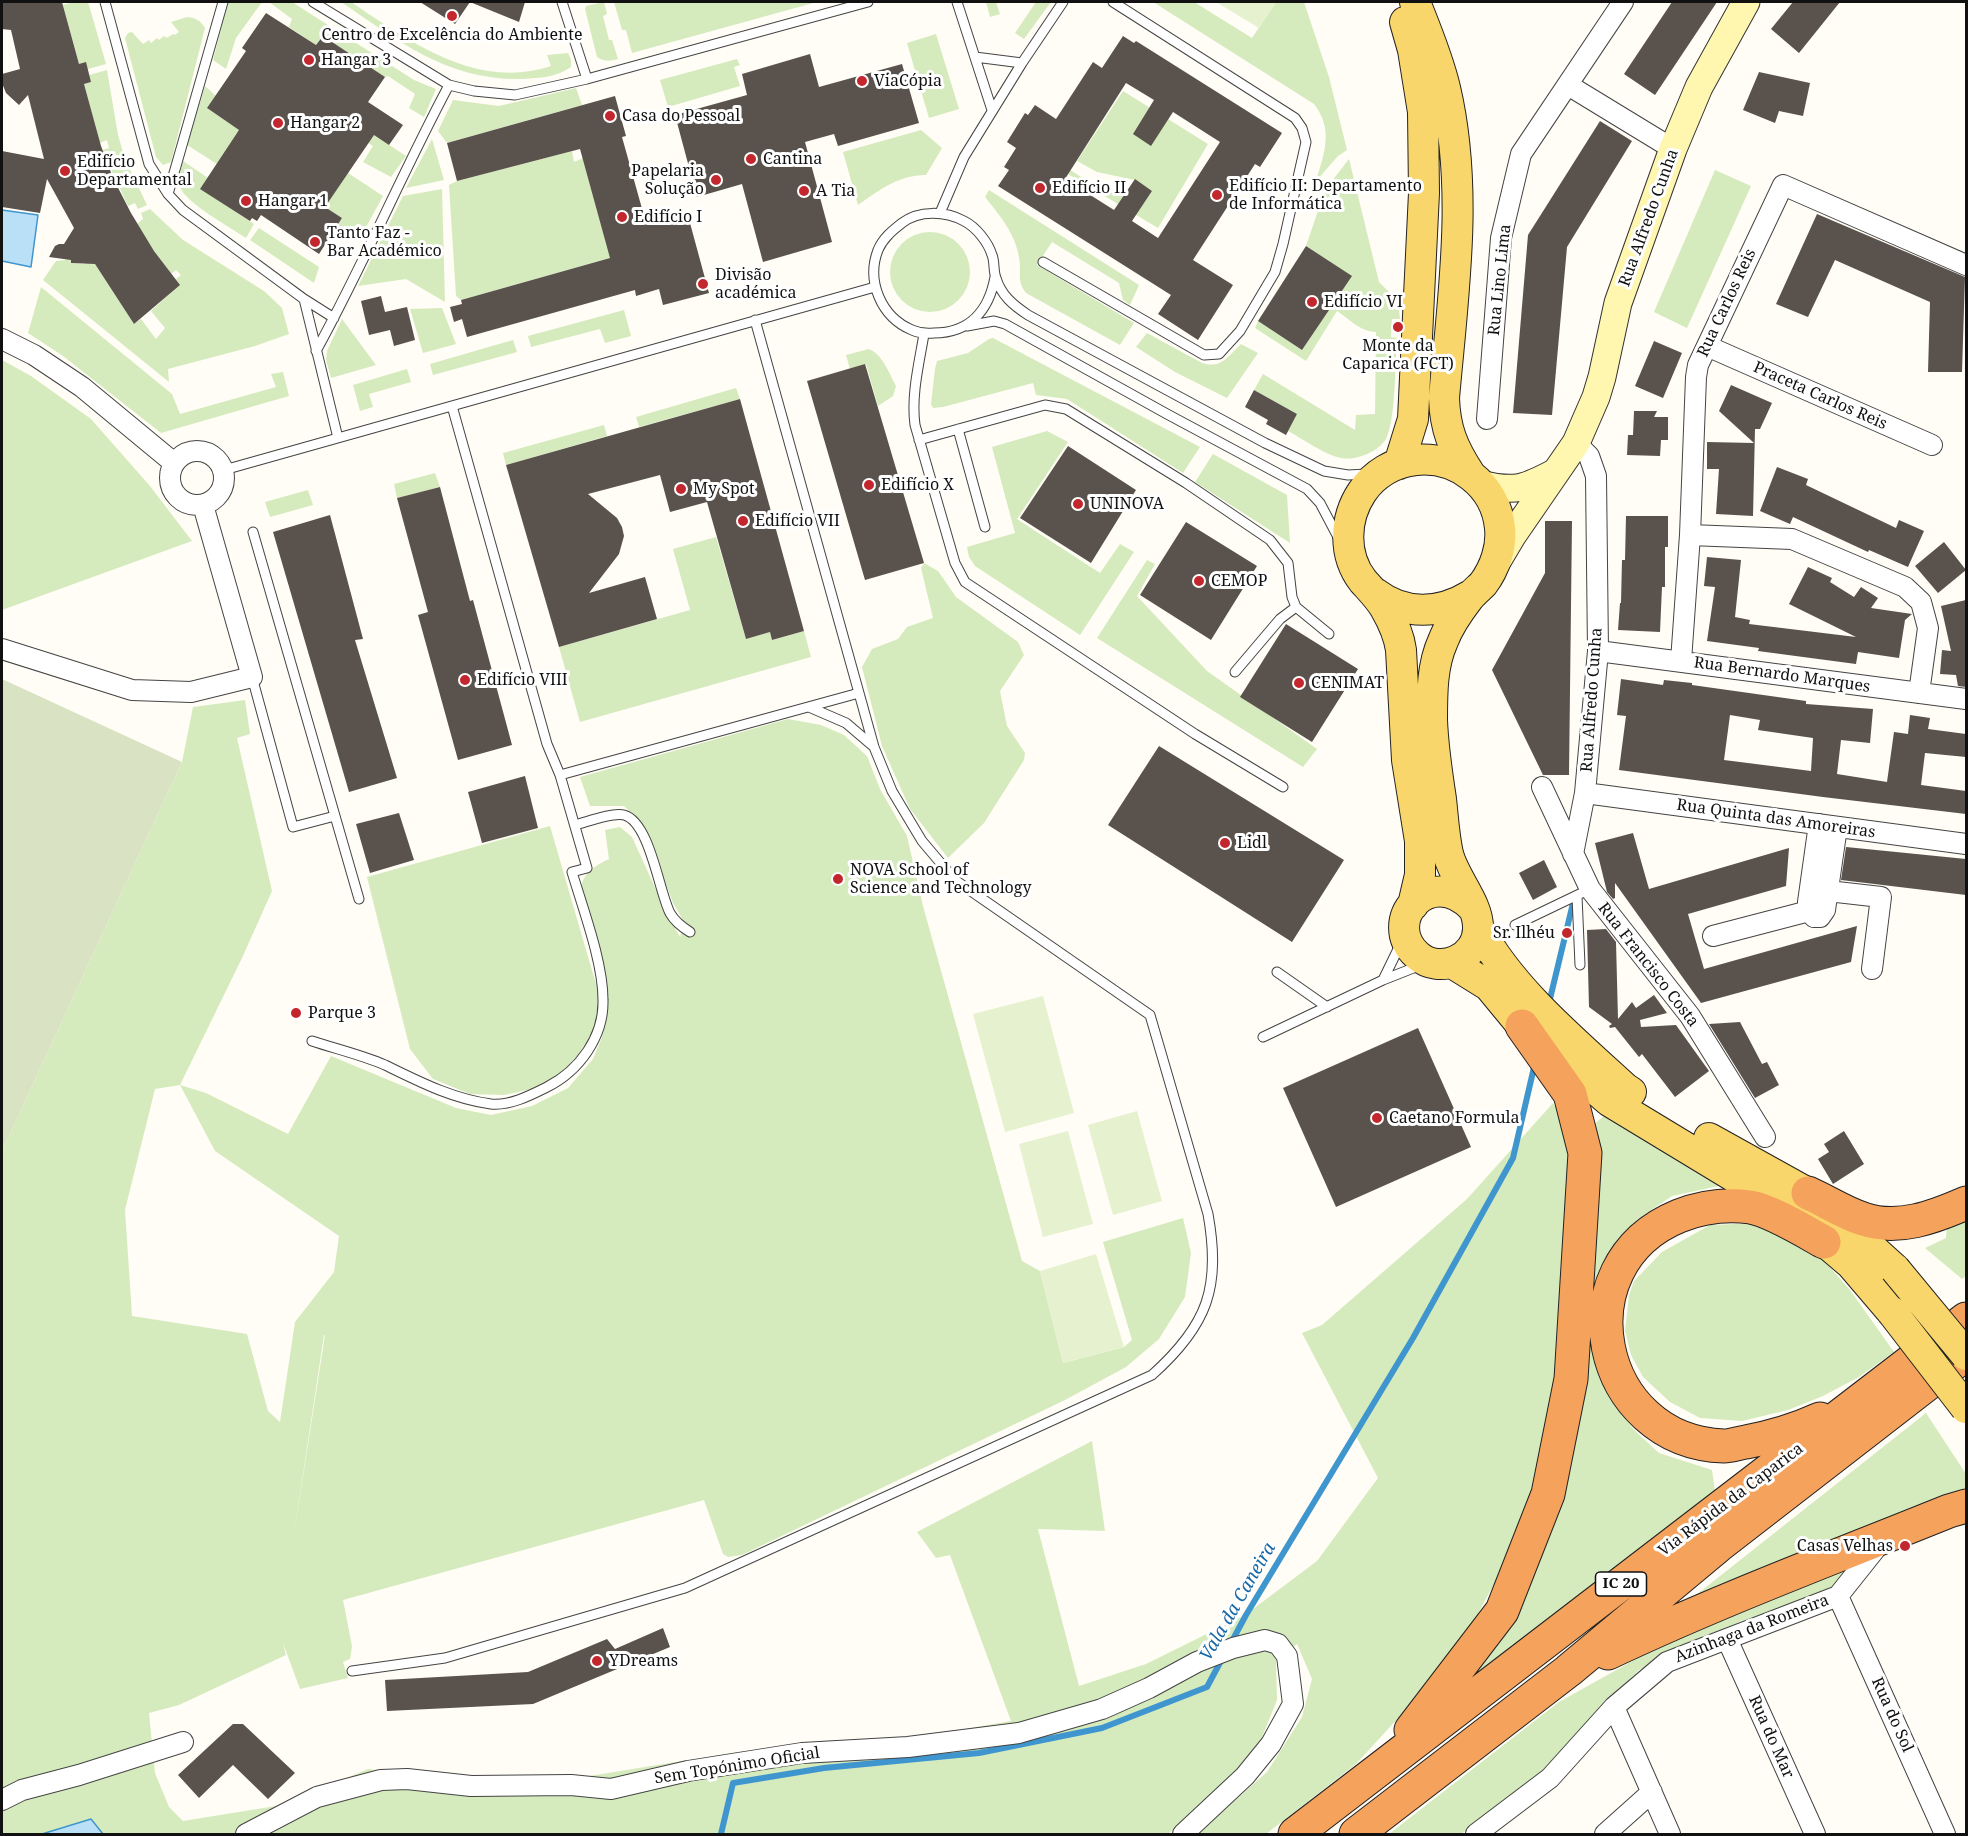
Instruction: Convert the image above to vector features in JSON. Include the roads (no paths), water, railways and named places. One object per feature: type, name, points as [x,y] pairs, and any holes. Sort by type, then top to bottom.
[{"type":"highway","points":[[1385,1764],[1502,1611],[1548,1494],[1571,1379],[1585,1153],[1570,1094],[1522,1026]]},
{"type":"highway","points":[[1808,1193],[1862,1219],[1880,1223],[1910,1222],[1937,1216],[1966,1203]]},
{"type":"highway","points":[[1824,1242],[1785,1221],[1752,1207],[1718,1206],[1691,1211],[1663,1223],[1640,1241],[1622,1264],[1610,1288],[1605,1314],[1606,1336],[1612,1366],[1627,1396],[1647,1417],[1666,1430],[1693,1442],[1726,1446],[1770,1438],[1858,1404]]},
{"type":"highway","name":"Via Rápida da Caparica","points":[[1294,1834],[1966,1319]]},
{"type":"highway","name":"Via Rápida da Caparica","points":[[1356,1834],[1568,1671],[1718,1546],[1966,1355]]},
{"type":"highway","points":[[1568,1671],[1690,1615],[1785,1575],[1949,1510],[1966,1506]]},
{"type":"main road","points":[[1393,466],[1413,419],[1425,151],[1419,84],[1413,50],[1400,2]]},
{"type":"main road","points":[[1419,12],[1445,89],[1452,126],[1457,188],[1457,260],[1444,398],[1445,418],[1457,455],[1490,497],[1500,526],[1500,542],[1491,572],[1471,595],[1452,623],[1438,653],[1432,692],[1432,719],[1434,750],[1449,856],[1489,949],[1542,1011],[1624,1088],[1731,1152],[1808,1193],[1859,1235],[1895,1269],[1966,1355]]},
{"type":"main road","points":[[1471,595],[1444,609],[1421,611],[1398,607],[1385,601],[1362,580],[1350,552],[1348,537],[1352,510],[1365,487],[1393,466],[1426,459],[1441,461],[1456,466],[1475,479]]},
{"type":"main road","points":[[1373,591],[1392,621],[1401,650],[1407,760],[1420,841],[1420,875],[1413,904]]},
{"type":"main road","points":[[1440,963],[1462,958],[1471,950],[1476,940],[1475,918],[1464,898],[1439,891],[1427,894],[1413,904],[1408,911],[1405,936],[1410,948],[1419,957],[1440,963],[1489,986],[1522,1026],[1609,1101],[1784,1207],[1851,1264],[1892,1312],[1966,1408]]},
{"type":"street","name":"Rua Lino Lima","points":[[1487,419],[1501,238],[1521,154],[1623,2]]},
{"type":"street","name":"Rua Alfredo Cunha","points":[[1491,572],[1512,536],[1576,443],[1596,397],[1618,303],[1673,149],[1699,87],[1746,2]]},
{"type":"street","points":[[1568,85],[1673,149]]},
{"type":"street","name":"Rua Carlos Reis","points":[[1681,661],[1698,365],[1783,185],[1966,265]]},
{"type":"street","points":[[2,339],[34,355],[82,387],[174,463]]},
{"type":"street","name":"Praceta Carlos Reis","points":[[1707,346],[1932,445]]},
{"type":"street","name":"Rua Alfredo Cunha","points":[[1573,854],[1585,793],[1598,651],[1596,476],[1588,456],[1576,443]]},
{"type":"street","points":[[201,450],[211,454],[224,470],[225,479],[218,496],[203,505],[185,502],[172,489],[170,481],[174,463],[181,455],[191,451],[201,450]]},
{"type":"street","points":[[1475,479],[1508,490],[1521,488],[1557,471]]},
{"type":"street","points":[[2,649],[132,690],[190,692],[252,677],[203,505]]},
{"type":"street","points":[[1690,535],[1792,539],[1905,587],[1921,602],[1928,628],[1919,693]]},
{"type":"street","name":"Rua Bernardo Marques","points":[[1598,651],[1966,699]]},
{"type":"street","name":"Rua Francisco Costa","points":[[1542,787],[1573,854],[1583,892],[1690,1016],[1765,1137]]},
{"type":"street","name":"Rua Quinta das Amoreiras","points":[[1585,793],[1966,844]]},
{"type":"street","points":[[1828,825],[1828,891],[1825,910],[1820,917],[1814,917],[1809,911],[1808,902],[1828,825]]},
{"type":"street","points":[[1828,891],[1881,897],[1872,969]]},
{"type":"street","points":[[1713,936],[1809,911]]},
{"type":"street","name":"Azinhaga da Romeira","points":[[1476,1834],[1550,1778],[1614,1707],[1667,1662],[1838,1596],[1885,1536]]},
{"type":"street","name":"Rua do Sol","points":[[1838,1596],[1946,1834]]},
{"type":"street","name":"Rua do Mar","points":[[1727,1639],[1815,1834]]},
{"type":"street","name":"Sem Topónimo Oficial","points":[[246,1834],[317,1797],[381,1780],[407,1779],[471,1786],[571,1785],[611,1789],[688,1771],[802,1753],[908,1747],[1019,1733],[1101,1709],[1149,1688],[1197,1662],[1233,1648],[1265,1640],[1278,1644],[1287,1656],[1293,1704],[1270,1744],[1245,1776],[1183,1834]]},
{"type":"street","points":[[1614,1707],[1670,1834]]},
{"type":"street","points":[[2,1800],[22,1790],[79,1775],[183,1742]]},
{"type":"street","points":[[1605,1834],[1652,1792]]},
{"type":"lane","points":[[105,2],[150,164],[168,194],[183,210],[304,299],[334,318]]},
{"type":"lane","points":[[168,194],[222,2]]},
{"type":"lane","points":[[314,2],[449,85],[474,91],[515,95],[587,79],[868,2]]},
{"type":"lane","points":[[562,2],[587,79]]},
{"type":"lane","points":[[957,2],[992,110]]},
{"type":"lane","points":[[940,213],[964,157],[1063,2]]},
{"type":"lane","points":[[1043,262],[1204,355],[1219,354],[1240,331],[1275,272],[1283,244],[1306,142],[1302,128],[1295,118],[1113,2]]},
{"type":"lane","points":[[975,57],[1022,63]]},
{"type":"lane","points":[[316,351],[449,85]]},
{"type":"lane","points":[[965,326],[982,312],[992,292],[995,277],[993,255],[982,237],[964,221],[940,213],[926,214],[906,220],[890,232],[879,249],[874,268],[875,287],[879,299],[893,319],[924,334],[947,333],[965,326],[994,321],[1005,324],[1307,489],[1327,514],[1355,567]]},
{"type":"lane","points":[[995,277],[1010,303],[1028,315],[1265,443],[1324,471],[1364,475],[1393,466]]},
{"type":"lane","points":[[224,470],[875,287]]},
{"type":"lane","points":[[304,299],[338,438]]},
{"type":"lane","points":[[352,1671],[445,1658],[685,1588],[1152,1375],[1176,1354],[1195,1328],[1206,1304],[1212,1277],[1214,1245],[1208,1214],[1150,1015],[955,880],[922,841],[892,791],[874,747],[755,320]]},
{"type":"lane","points":[[924,334],[913,410],[919,440],[955,564],[965,582],[1195,734],[1283,787]]},
{"type":"lane","points":[[919,440],[1045,405],[1066,409],[1186,483],[1270,540],[1288,563],[1292,597],[1296,606],[1329,634]]},
{"type":"lane","points":[[312,1041],[383,1065],[463,1099],[495,1105],[524,1098],[559,1081],[585,1057],[597,1033],[604,1002],[600,969],[572,872],[587,868],[560,775],[547,744],[452,406]]},
{"type":"lane","points":[[958,429],[985,527]]},
{"type":"lane","points":[[253,532],[359,899]]},
{"type":"lane","points":[[1235,672],[1280,618],[1296,606]]},
{"type":"lane","points":[[252,677],[293,827],[335,816]]},
{"type":"lane","points":[[560,775],[859,693]]},
{"type":"lane","points":[[809,707],[846,723],[874,747]]},
{"type":"lane","points":[[575,825],[614,815],[626,815],[632,820],[644,838],[655,864],[669,911],[675,920],[690,932]]},
{"type":"lane","points":[[1515,925],[1583,892],[1580,966]]},
{"type":"lane","points":[[1383,980],[1405,936]]},
{"type":"lane","points":[[1263,1037],[1383,980],[1440,963]]},
{"type":"lane","points":[[1277,972],[1327,1006]]},
{"type":"lane","points":[[1919,1391],[1966,1367]]},
{"type":"water","points":[[2,210],[38,215],[31,267],[2,261]]},
{"type":"water","points":[[91,1819],[103,1834],[42,1834]]},
{"type":"waterway","name":"Vala da Caneira","points":[[1549,1003],[1574,899]]},
{"type":"waterway","name":"Vala da Caneira","points":[[1231,1643],[1413,1338],[1513,1158],[1535,1063]]},
{"type":"waterway","name":"Vala da Caneira","points":[[721,1834],[733,1783],[824,1768],[979,1753],[1102,1728],[1207,1687],[1223,1657]]},
{"type":"place","name":"Centro de Excelência do Ambiente","points":[[452,16]]},
{"type":"place","name":"Hangar 3","points":[[309,60]]},
{"type":"place","name":"ViaCópia","points":[[862,81]]},
{"type":"place","name":"Casa do Pessoal","points":[[610,116]]},
{"type":"place","name":"Hangar 2","points":[[278,123]]},
{"type":"place","name":"Cantina","points":[[751,159]]},
{"type":"place","name":"Edifício Departamental","points":[[65,171]]},
{"type":"place","name":"Papelaria Solução","points":[[716,180]]},
{"type":"place","name":"Edifício II","points":[[1040,188]]},
{"type":"place","name":"A Tia","points":[[804,191]]},
{"type":"place","name":"Edifício II: Departamento de Informática","points":[[1217,195]]},
{"type":"place","name":"Hangar 1","points":[[246,201]]},
{"type":"place","name":"Edifício I","points":[[622,217]]},
{"type":"place","name":"Tanto Faz - Bar Académico","points":[[315,242]]},
{"type":"place","name":"Divisão académica","points":[[703,284]]},
{"type":"place","name":"Edifício VI","points":[[1312,302]]},
{"type":"place","name":"Monte da Caparica (FCT)","points":[[1398,327]]},
{"type":"place","name":"Edifício X","points":[[869,485]]},
{"type":"place","name":"My Spot","points":[[681,489]]},
{"type":"place","name":"UNINOVA","points":[[1078,504]]},
{"type":"place","name":"Edifício VII","points":[[743,521]]},
{"type":"place","name":"CEMOP","points":[[1199,581]]},
{"type":"place","name":"Edifício VIII","points":[[465,680]]},
{"type":"place","name":"CENIMAT","points":[[1299,683]]},
{"type":"place","name":"Lidl","points":[[1225,843]]},
{"type":"place","name":"NOVA School of Science and Technology","points":[[838,879]]},
{"type":"place","name":"Sr. Ilhéu","points":[[1567,933]]},
{"type":"place","name":"Parque 3","points":[[296,1013]]},
{"type":"place","name":"Caetano Formula","points":[[1377,1118]]},
{"type":"place","name":"Casas Velhas","points":[[1905,1546]]},
{"type":"place","name":"YDreams","points":[[597,1661]]}]
